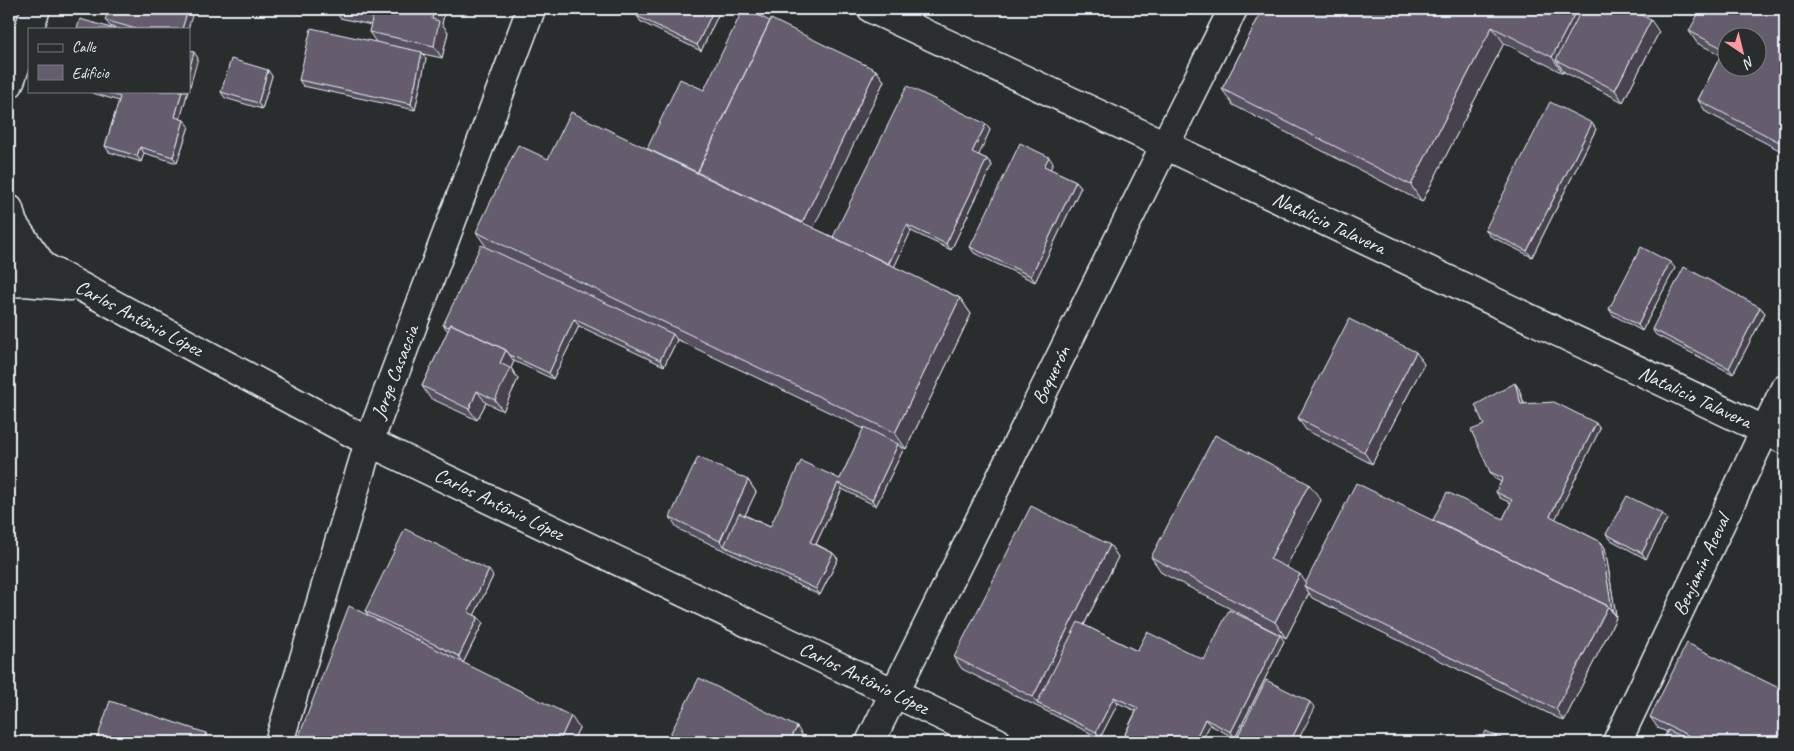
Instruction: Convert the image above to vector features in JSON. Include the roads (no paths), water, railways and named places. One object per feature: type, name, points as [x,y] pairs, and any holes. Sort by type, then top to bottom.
[{"type":"street","points":[[29,28],[36,9]]},
{"type":"street","name":"Jorge Casaccia","points":[[278,742],[369,442],[532,9]]},
{"type":"street","name":"Natalicio Talavera","points":[[872,9],[1164,145],[1775,435]]},
{"type":"street","name":"Boquerón","points":[[870,742],[1233,9]]},
{"type":"street","points":[[9,84],[28,31]]},
{"type":"street","points":[[9,209],[13,224],[43,267]]},
{"type":"street","name":"Carlos Antônio López","points":[[9,248],[369,442],[997,742]]},
{"type":"street","points":[[9,283],[24,282],[83,288]]},
{"type":"street","name":"Benjamín Aceval","points":[[1617,742],[1775,435],[1785,388]]}]
